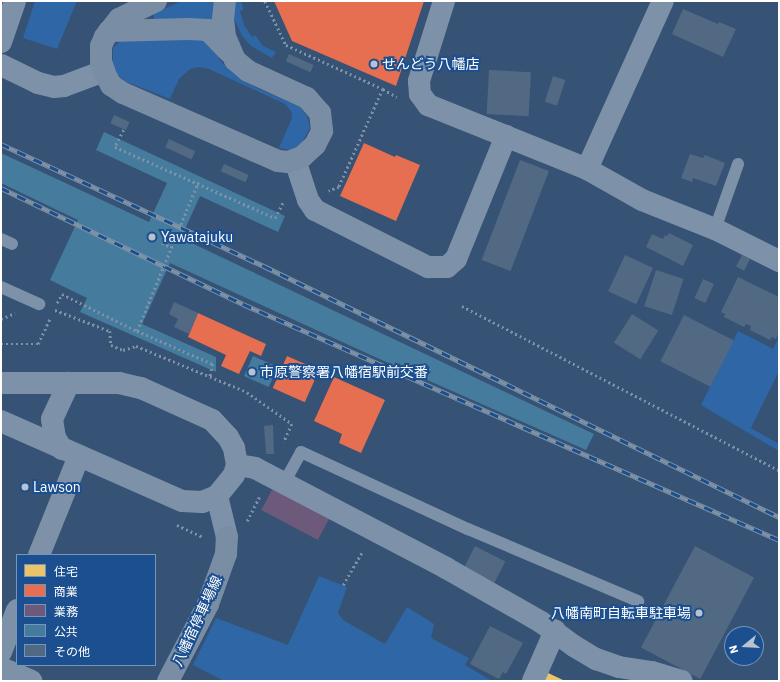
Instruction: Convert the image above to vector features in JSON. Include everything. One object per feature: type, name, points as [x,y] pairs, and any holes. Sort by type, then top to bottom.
[{"type":"street","points":[[1,42],[15,1]]},
{"type":"street","points":[[109,31],[188,29],[208,30],[235,60],[248,71],[307,98],[320,113],[322,131],[315,145],[302,157],[295,160],[278,161],[123,93],[111,85],[101,61],[101,46],[109,31],[119,19],[156,1]]},
{"type":"street","points":[[225,1],[224,28],[232,55]]},
{"type":"street","points":[[444,1],[421,73],[420,94],[428,105],[587,169],[642,200],[715,229],[779,261]]},
{"type":"street","points":[[587,169],[663,1]]},
{"type":"street","points":[[1,65],[38,83],[54,87],[64,86],[104,71]]},
{"type":"street","points":[[295,160],[308,200],[315,210],[428,267],[447,267],[456,259],[506,136]]},
{"type":"street","points":[[1,383],[119,383],[141,388],[203,416],[218,426],[228,437],[234,448],[237,465],[234,475],[217,496],[202,502],[191,502],[173,498],[1,421]]},
{"type":"street","points":[[69,383],[52,420],[55,438],[71,453]]},
{"type":"street","points":[[38,554],[71,453]]},
{"type":"street","points":[[237,465],[256,468],[446,568],[555,631],[574,646],[596,659],[619,667],[652,672],[682,681]]},
{"type":"street","points":[[217,496],[236,531]]},
{"type":"street","name":"八幡宿停車場線","points":[[168,681],[208,604],[236,531]]},
{"type":"street","points":[[1,652],[16,613]]},
{"type":"street","points":[[532,681],[555,631]]},
{"type":"street","points":[[1,668],[31,681]]},
{"type":"lane","points":[[715,229],[738,164]]},
{"type":"lane","points":[[1,287],[38,304]]},
{"type":"lane","points":[[284,484],[301,452],[468,529],[638,602]]},
{"type":"path","points":[[124,130],[115,147],[198,182],[276,218],[283,202]]},
{"type":"path","points":[[137,331],[198,182]]},
{"type":"path","points":[[162,243],[171,247]]},
{"type":"path","points":[[62,294],[137,331],[213,364],[210,377]]},
{"type":"path","points":[[462,306],[779,470]]},
{"type":"path","points":[[1,344],[38,344],[54,310],[110,331],[111,345],[123,350],[136,346],[247,392],[292,424],[282,445]]},
{"type":"path","points":[[236,531],[261,493]]},
{"type":"path","points":[[343,585],[375,531]]},
{"type":"shaded area","points":[[35,1],[77,1],[57,49],[23,38]]},
{"type":"shaded area","points":[[182,1],[218,1],[212,20],[154,19],[154,13]]},
{"type":"shaded area","points":[[233,1],[242,1],[243,10],[240,11],[244,25],[252,37],[255,35],[263,46],[276,52],[272,58],[251,46],[242,36],[234,18]]},
{"type":"shaded area","points":[[201,38],[217,53],[219,59],[228,69],[244,82],[300,107],[307,116],[310,128],[301,145],[291,150],[279,148],[292,118],[291,111],[285,104],[209,69],[199,67],[190,69],[179,79],[170,99],[127,82],[113,69],[113,48],[122,39]]},
{"type":"shaded area","points":[[738,331],[773,349],[779,337],[779,371],[751,428],[779,444],[779,451],[701,405]]},
{"type":"shaded area","points":[[319,576],[347,587],[338,613],[343,620],[385,644],[407,607],[434,624],[431,638],[469,658],[465,665],[492,681],[224,681],[193,665],[216,618],[288,645]]},
{"type":"building: 住宅","points":[[544,671],[565,681],[539,681]]},
{"type":"building: 商業","name":"せんどう八幡店","points":[[274,1],[424,1],[396,86],[292,41]]},
{"type":"building: 商業","points":[[364,143],[395,157],[396,155],[420,165],[396,221],[340,196]]},
{"type":"building: 商業","points":[[198,313],[266,344],[261,356],[250,351],[239,374],[221,366],[226,355],[188,337]]},
{"type":"building: 商業","points":[[287,356],[319,370],[305,402],[273,388]]},
{"type":"building: 商業","points":[[334,377],[385,400],[361,453],[339,443],[342,434],[314,421]]},
{"type":"building: 業務","points":[[273,488],[330,518],[318,540],[261,510]]},
{"type":"building: 公共","points":[[104,132],[285,216],[278,232],[200,196],[181,238],[594,434],[586,450],[375,357],[170,263],[142,324],[216,357],[216,372],[80,312],[87,298],[50,280],[78,220],[1,183],[1,153],[149,222],[167,183],[96,150]]},
{"type":"building: 公共","points":[[253,356],[278,367],[269,387],[244,376]]},
{"type":"building: その他","points":[[683,9],[718,24],[719,22],[736,29],[723,57],[672,34]]},
{"type":"building: その他","points":[[289,54],[314,65],[310,72],[286,61]]},
{"type":"building: その他","points":[[489,70],[531,72],[529,116],[487,114]]},
{"type":"building: その他","points":[[553,76],[565,80],[557,106],[545,102]]},
{"type":"building: その他","points":[[114,115],[130,122],[126,130],[110,123]]},
{"type":"building: その他","points":[[169,139],[195,151],[191,159],[165,147]]},
{"type":"building: その他","points":[[690,154],[703,158],[705,155],[725,163],[716,186],[693,178],[692,182],[681,178]]},
{"type":"building: その他","points":[[520,160],[549,171],[511,271],[482,260]]},
{"type":"building: その他","points":[[224,164],[249,175],[245,182],[221,171]]},
{"type":"building: その他","points":[[669,233],[693,245],[683,266],[646,247],[652,234],[663,239],[665,235],[667,236]]},
{"type":"building: その他","points":[[625,255],[653,268],[636,304],[608,291]]},
{"type":"building: その他","points":[[742,255],[750,259],[744,271],[736,267]]},
{"type":"building: その他","points":[[656,270],[684,279],[672,315],[644,306]]},
{"type":"building: その他","points":[[738,277],[779,297],[779,332],[776,339],[772,337],[770,340],[750,330],[751,326],[746,324],[744,327],[724,317],[725,314],[721,312]]},
{"type":"building: その他","points":[[703,279],[714,284],[705,303],[694,298]]},
{"type":"building: その他","points":[[174,302],[198,313],[189,334],[174,327],[178,319],[169,314]]},
{"type":"building: その他","points":[[632,314],[658,330],[640,359],[614,343]]},
{"type":"building: その他","points":[[684,315],[734,340],[710,387],[660,361]]},
{"type":"building: その他","points":[[273,425],[274,454],[266,454],[264,426]]},
{"type":"building: その他","points":[[475,546],[505,561],[493,585],[463,570]]},
{"type":"building: その他","name":"八幡南町自転車駐車場","points":[[695,546],[754,577],[728,626],[724,626],[724,634],[700,679],[641,648]]},
{"type":"building: その他","points":[[490,626],[523,643],[506,674],[503,672],[499,679],[470,664]]},
{"type":"railway","points":[[1,144],[264,266],[779,517]]},
{"type":"railway","points":[[1,188],[243,304],[779,540]]},
{"type":"place","name":"せんどう八幡店","points":[[374,64]]},
{"type":"place","name":"Yawatajuku","points":[[152,237]]},
{"type":"place","name":"市原警察署八幡宿駅前交番","points":[[252,372]]},
{"type":"place","name":"Lawson","points":[[25,487]]},
{"type":"place","name":"八幡南町自転車駐車場","points":[[699,613]]}]
